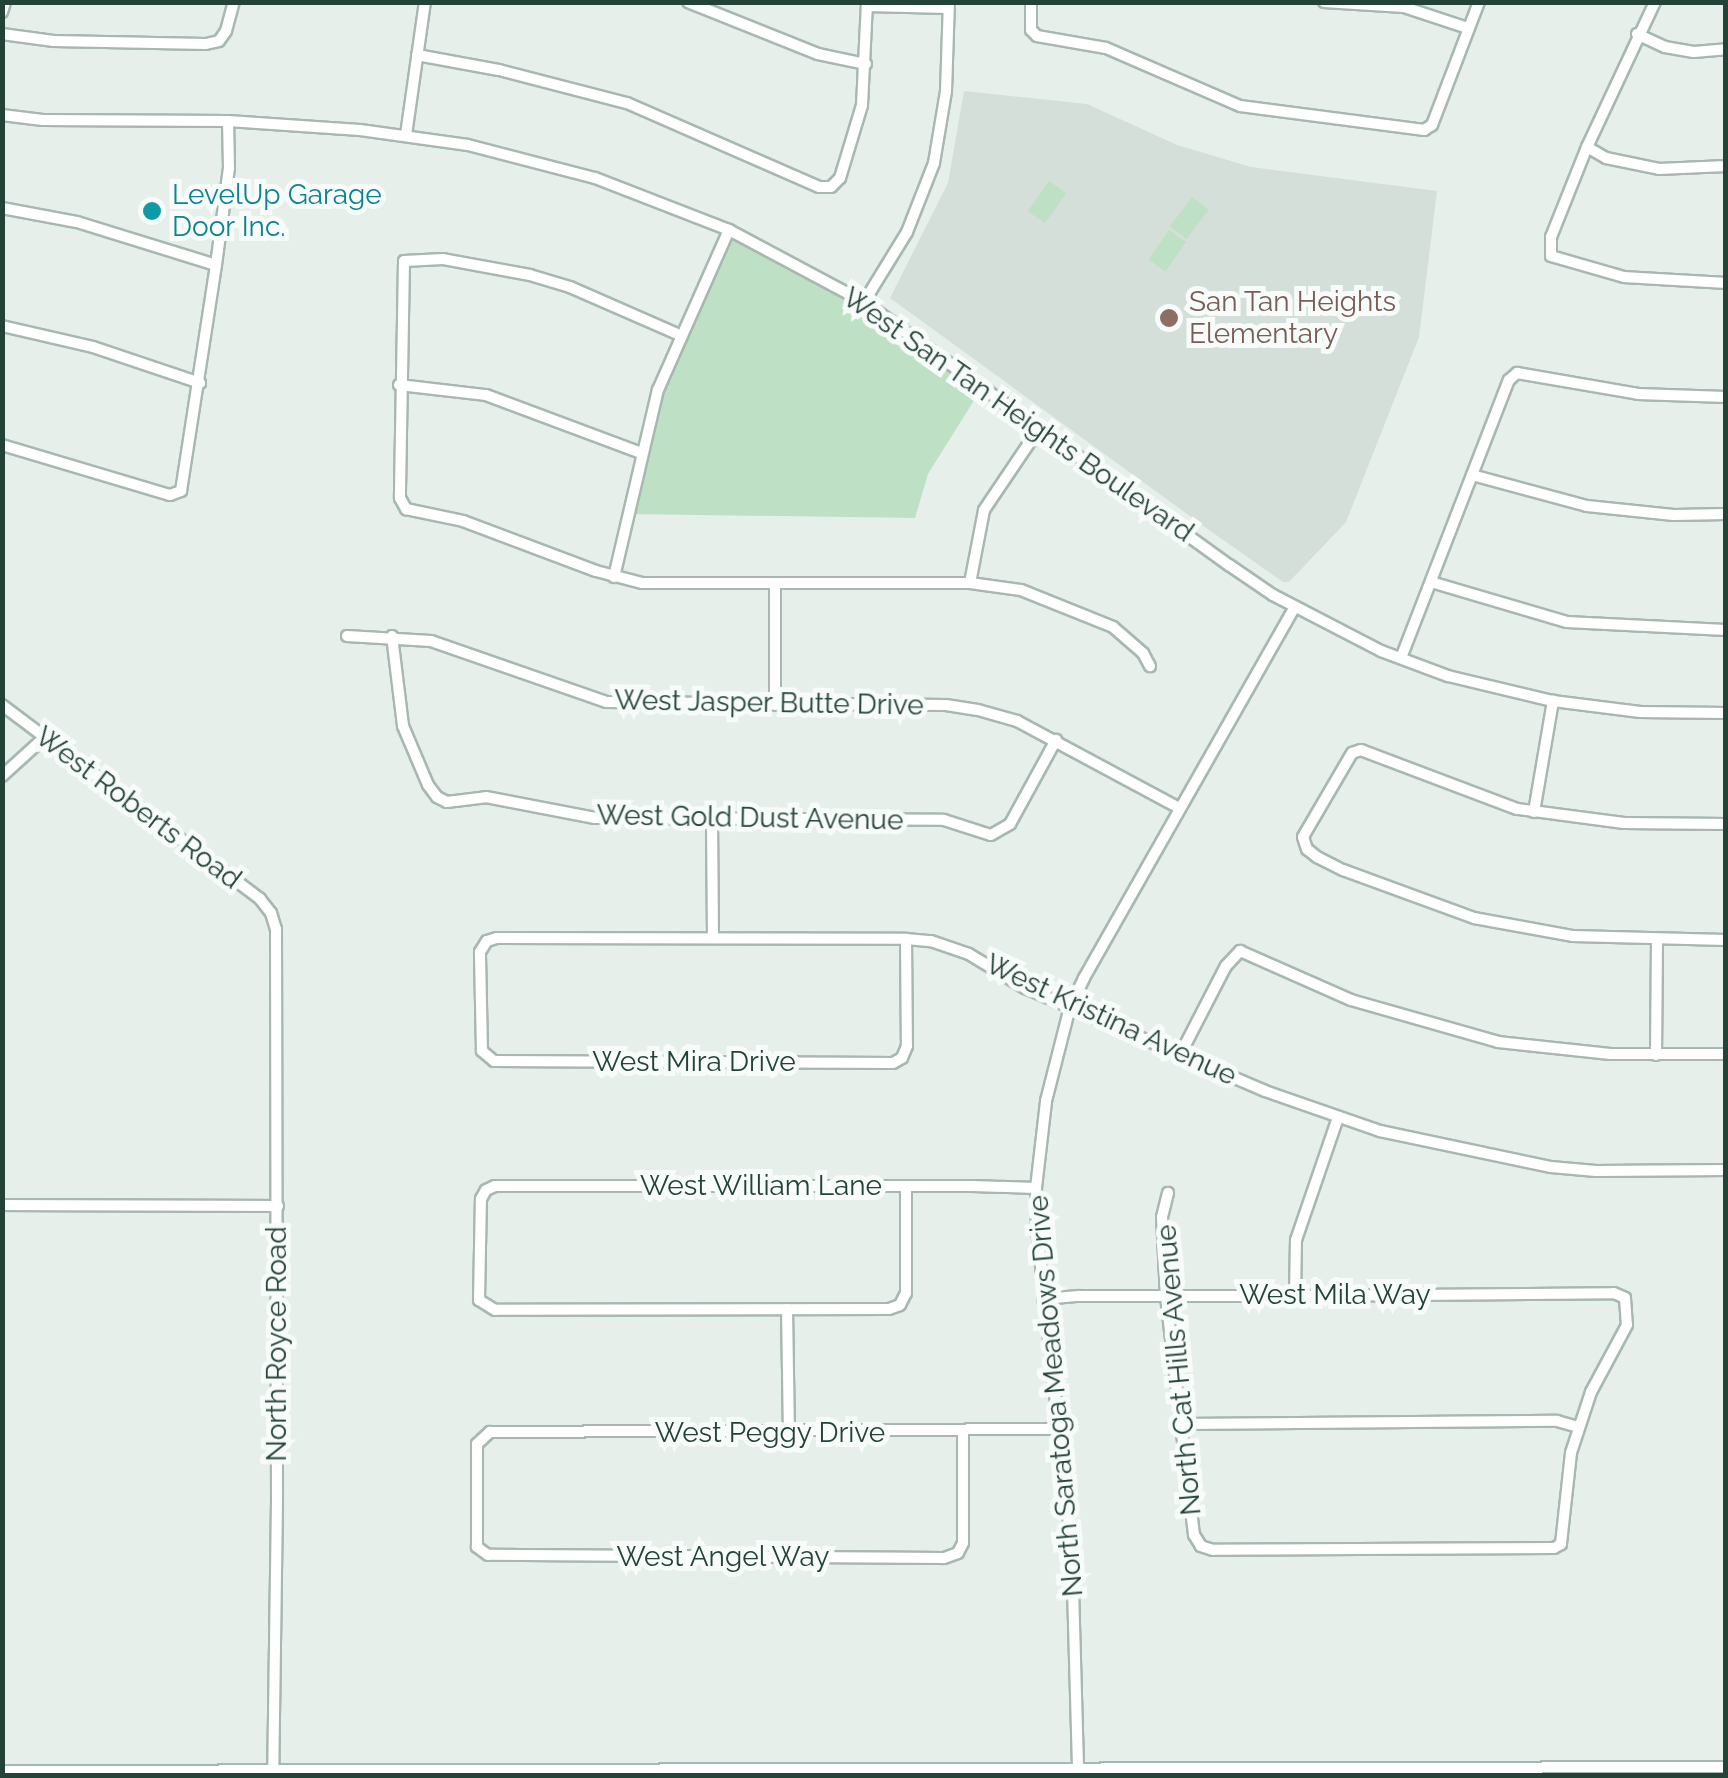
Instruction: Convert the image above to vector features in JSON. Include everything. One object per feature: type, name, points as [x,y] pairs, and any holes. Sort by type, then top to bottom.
[{"type":"street","points":[[2,12],[5,2]]},
{"type":"street","points":[[2,34],[54,40],[206,44],[219,40],[234,2]]},
{"type":"street","points":[[406,135],[425,2]]},
{"type":"street","points":[[688,2],[818,54],[866,64]]},
{"type":"street","points":[[1031,2],[1031,30],[1037,36],[1106,48],[1240,106],[1424,130],[1432,125],[1479,2]]},
{"type":"street","points":[[1324,2],[1404,7],[1468,28]]},
{"type":"street","points":[[1655,2],[1551,237],[1551,256],[1624,278],[1726,282]]},
{"type":"street","points":[[418,55],[499,70],[627,102],[819,187],[831,187],[840,178],[855,130],[866,64],[867,4],[948,6],[942,128],[934,163],[907,232],[864,302]]},
{"type":"street","points":[[1638,34],[1664,47],[1694,52],[1726,49]]},
{"type":"street","name":"West San Tan Heights Boulevard","points":[[2,115],[43,120],[228,121],[406,135],[468,145],[595,178],[729,230],[864,302],[1229,566],[1295,607],[1401,658],[1477,684],[1553,701],[1640,712],[1726,713]]},
{"type":"street","points":[[2,445],[170,495],[181,491],[229,168],[228,121]]},
{"type":"street","points":[[1588,147],[1606,158],[1659,169],[1726,166]]},
{"type":"street","points":[[2,208],[77,222],[216,265]]},
{"type":"street","points":[[614,577],[658,390],[729,230]]},
{"type":"street","points":[[682,336],[570,287],[530,275],[443,259],[404,260],[399,385],[400,498],[406,509],[496,531],[614,577],[642,583],[970,583],[1022,590],[1093,616],[1130,639],[1150,666]]},
{"type":"street","points":[[2,326],[94,347],[200,383]]},
{"type":"street","points":[[1401,658],[1509,380],[1517,373],[1525,370],[1638,394],[1726,397]]},
{"type":"street","points":[[399,385],[486,395],[641,452]]},
{"type":"street","points":[[970,583],[984,510],[1040,427]]},
{"type":"street","points":[[1472,475],[1587,506],[1674,515],[1726,514]]},
{"type":"street","points":[[1431,582],[1567,622],[1726,630]]},
{"type":"street","points":[[775,584],[775,704]]},
{"type":"street","name":"North Saratoga Meadows Drive","points":[[1078,1767],[1074,1588],[1036,1188],[1046,1101],[1070,1007],[1295,607]]},
{"type":"street","name":"West Jasper Butte Drive","points":[[346,636],[392,636],[446,645],[606,702],[946,705],[1017,721],[1179,808]]},
{"type":"street","name":"West Gold Dust Avenue","points":[[392,636],[403,726],[437,797],[447,802],[486,797],[596,818],[944,820],[992,835],[1003,832],[1056,740]]},
{"type":"street","points":[[1534,812],[1553,701]]},
{"type":"street","name":"West Roberts Road","points":[[2,705],[272,913]]},
{"type":"street","points":[[2,776],[45,737]]},
{"type":"street","points":[[1726,824],[1624,823],[1534,812],[1461,791],[1361,750],[1352,752],[1304,837],[1307,849],[1374,884],[1457,913],[1536,931],[1656,940],[1726,940]]},
{"type":"street","points":[[712,821],[713,938]]},
{"type":"street","name":"North Royce Road","points":[[272,913],[278,940],[273,1773]]},
{"type":"street","name":"West Kristina Avenue","points":[[485,1058],[480,952],[487,941],[906,939],[952,946],[1070,1007],[1338,1118],[1464,1152],[1551,1167],[1596,1171],[1726,1170]]},
{"type":"street","name":"West Mira Drive","points":[[485,1058],[893,1063],[902,1058],[907,1046],[906,939]]},
{"type":"street","points":[[1656,940],[1656,1055]]},
{"type":"street","points":[[1181,1053],[1226,966],[1240,951],[1351,1000],[1462,1033],[1570,1051],[1726,1054]]},
{"type":"street","points":[[1295,1296],[1296,1240],[1338,1118]]},
{"type":"street","points":[[788,1434],[787,1310],[900,1305],[906,1293],[906,1186]]},
{"type":"street","name":"West William Lane","points":[[787,1310],[485,1307],[480,1300],[481,1199],[486,1190],[1036,1188]]},
{"type":"street","name":"North Cat Hills Avenue","points":[[1168,1192],[1162,1216],[1166,1296],[1194,1535],[1200,1546],[1213,1550],[1554,1548],[1561,1544],[1567,1474],[1578,1427]]},
{"type":"street","points":[[2,1205],[278,1206]]},
{"type":"street","name":"West Mila Way","points":[[1044,1299],[1614,1294],[1625,1298],[1627,1325],[1598,1376],[1578,1427]]},
{"type":"street","points":[[1184,1424],[1557,1421],[1578,1427]]},
{"type":"street","name":"West Peggy Drive","points":[[488,1555],[477,1547],[477,1444],[490,1432],[788,1434],[1058,1430]]},
{"type":"street","name":"West Angel Way","points":[[488,1555],[944,1558],[958,1554],[963,1543],[963,1432]]},
{"type":"street","points":[[2,1771],[273,1773],[1078,1767],[1550,1770],[1726,1766]]},
{"type":"shaded area","name":"San Tan Heights Elementary","points":[[964,91],[1087,104],[1177,145],[1251,167],[1437,191],[1419,337],[1346,522],[1289,582],[1283,582],[1209,530],[890,298],[948,183]]},
{"type":"green space","points":[[1049,181],[1066,193],[1045,223],[1028,211]]},
{"type":"green space","points":[[1192,197],[1209,210],[1187,239],[1170,227]]},
{"type":"green space","points":[[729,230],[864,302],[983,386],[928,474],[915,518],[628,514],[651,414]]},
{"type":"green space","points":[[1169,230],[1186,242],[1166,272],[1148,259]]},
{"type":"place","name":"LevelUp Garage Door Inc.","points":[[152,211]]},
{"type":"place","name":"San Tan Heights Elementary","points":[[1169,318]]}]
